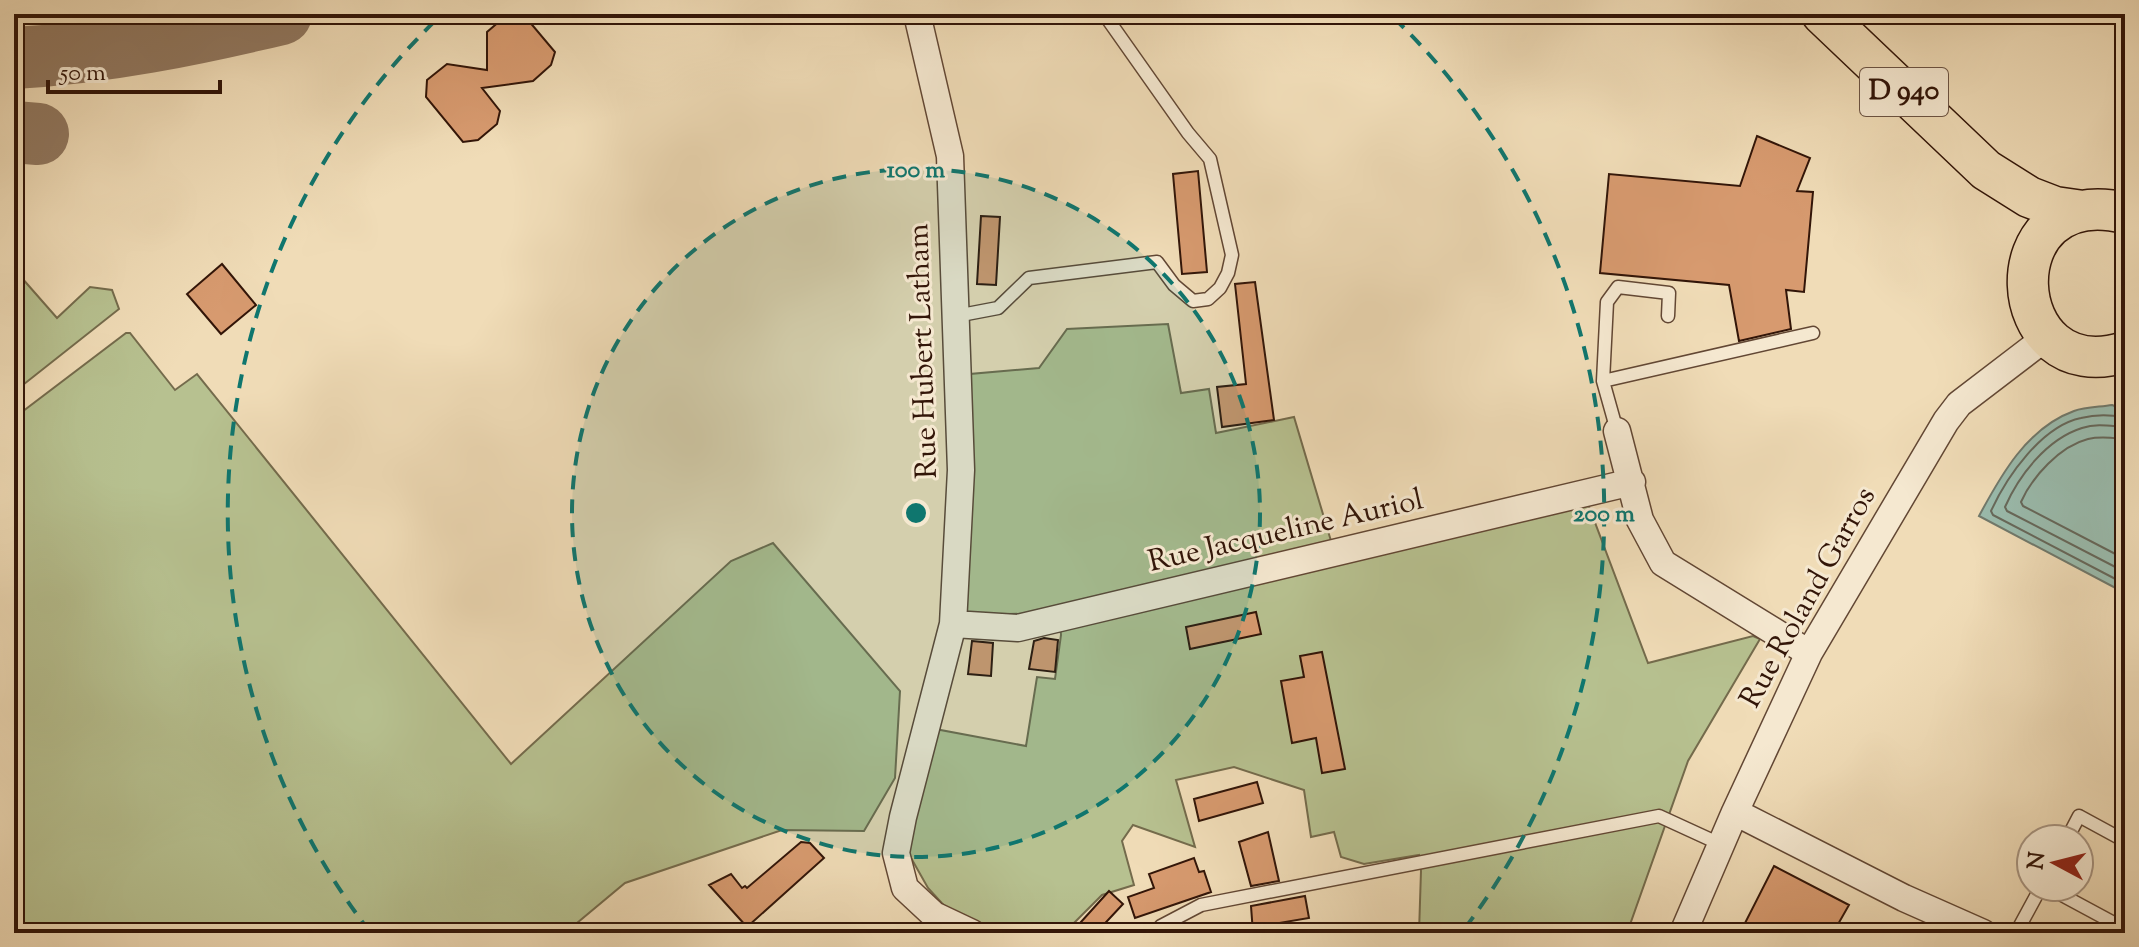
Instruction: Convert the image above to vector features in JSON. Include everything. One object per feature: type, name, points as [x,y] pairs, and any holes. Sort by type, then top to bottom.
[{"type":"main road","name":"D 940","points":[[1822,14],[1986,170],[2029,197],[2055,207],[2083,211]]},
{"type":"main road","name":"D 940","points":[[1986,170],[2034,250]]},
{"type":"main road","points":[[2125,213],[2104,209],[2083,211],[2064,218],[2047,231],[2034,250],[2027,272],[2027,295],[2034,317],[2048,336],[2078,354],[2096,357],[2125,352]]},
{"type":"street","name":"Rue Hubert Latham","points":[[917,14],[950,156],[961,470],[953,624],[896,853],[905,888],[934,915],[972,933]]},
{"type":"street","name":"Rue Roland Garros","points":[[1683,933],[1720,844],[1809,653],[1946,421],[1959,404],[2048,336]]},
{"type":"street","points":[[1617,431],[1640,520],[1663,563],[1809,653]]},
{"type":"street","name":"Rue Jacqueline Auriol","points":[[953,624],[1018,628],[1632,482]]},
{"type":"street","points":[[1735,812],[1904,898],[1983,933]]},
{"type":"lane","points":[[956,316],[998,308],[1029,278],[1157,262],[1174,285],[1193,301],[1208,299],[1220,288],[1228,273],[1232,255],[1210,159],[1109,21]]},
{"type":"lane","points":[[1617,431],[1603,381],[1607,302],[1618,287],[1669,293],[1668,316]]},
{"type":"lane","points":[[1603,381],[1813,333]]},
{"type":"lane","points":[[1155,933],[1161,926],[1201,905],[1659,816],[1720,844]]},
{"type":"lane","points":[[2075,823],[2079,816],[2092,823]]},
{"type":"lane","points":[[2095,825],[2125,841]]},
{"type":"lane","points":[[2016,933],[2032,903]]},
{"type":"lane","points":[[2077,903],[2125,929]]},
{"type":"green space","points":[[14,269],[57,318],[90,287],[112,290],[119,309],[14,392]]},
{"type":"green space","points":[[1168,324],[1181,393],[1209,389],[1216,433],[1294,417],[1331,541],[1588,504],[1648,663],[1753,636],[1760,639],[1688,761],[1627,933],[1419,933],[1419,855],[1364,864],[1341,857],[1334,832],[1311,837],[1304,790],[1234,767],[1176,780],[1195,847],[1133,825],[1122,841],[1134,885],[1102,895],[1064,933],[992,933],[949,911],[928,888],[906,849],[935,729],[1026,746],[1037,677],[1055,679],[1061,635],[1059,613],[964,615],[970,374],[1039,368],[1067,329]]},
{"type":"green space","points":[[130,333],[175,390],[197,374],[511,764],[731,561],[773,543],[900,691],[895,778],[864,831],[782,830],[625,883],[565,933],[14,933],[14,418]]},
{"type":"water","points":[[2112,405],[2125,410],[2125,593],[1979,516],[2006,469],[2042,429],[2074,411]]},
{"type":"building","points":[[508,14],[523,14],[555,52],[551,65],[533,81],[482,88],[500,111],[497,124],[478,140],[463,142],[426,97],[427,80],[447,64],[487,70],[487,32]]},
{"type":"building","points":[[1757,136],[1810,158],[1797,191],[1813,192],[1804,292],[1786,290],[1791,329],[1739,341],[1729,285],[1600,273],[1609,174],[1740,186]]},
{"type":"building","points":[[1198,171],[1207,272],[1182,274],[1173,174]]},
{"type":"building","points":[[981,216],[1000,217],[996,285],[977,284]]},
{"type":"building","points":[[222,264],[256,305],[221,334],[187,294]]},
{"type":"building","points":[[1255,282],[1274,420],[1222,427],[1217,387],[1246,384],[1235,284]]},
{"type":"building","points":[[1256,612],[1261,634],[1190,649],[1186,627]]},
{"type":"building","points":[[1044,638],[1058,640],[1055,672],[1029,669],[1034,641]]},
{"type":"building","points":[[972,641],[993,643],[991,676],[968,674]]},
{"type":"building","points":[[1322,652],[1345,769],[1322,773],[1316,738],[1292,743],[1281,681],[1304,677],[1300,656]]},
{"type":"building","points":[[1257,782],[1263,803],[1199,821],[1194,799]]},
{"type":"building","points":[[1268,832],[1279,881],[1251,886],[1239,842]]},
{"type":"building","points":[[801,842],[810,843],[824,858],[747,927],[709,885],[731,874],[742,888],[747,888]]},
{"type":"building","points":[[1194,858],[1199,872],[1204,871],[1211,892],[1135,918],[1128,897],[1154,888],[1149,874]]},
{"type":"building","points":[[1774,866],[1849,905],[1833,933],[1755,933],[1743,927]]},
{"type":"building","points":[[1109,891],[1123,904],[1096,933],[1071,933]]},
{"type":"building","points":[[1305,896],[1309,918],[1273,924],[1274,933],[1253,933],[1251,906]]},
{"type":"taxiway","points":[[14,58],[149,42],[281,14]]},
{"type":"taxiway","points":[[14,132],[38,134]]}]
